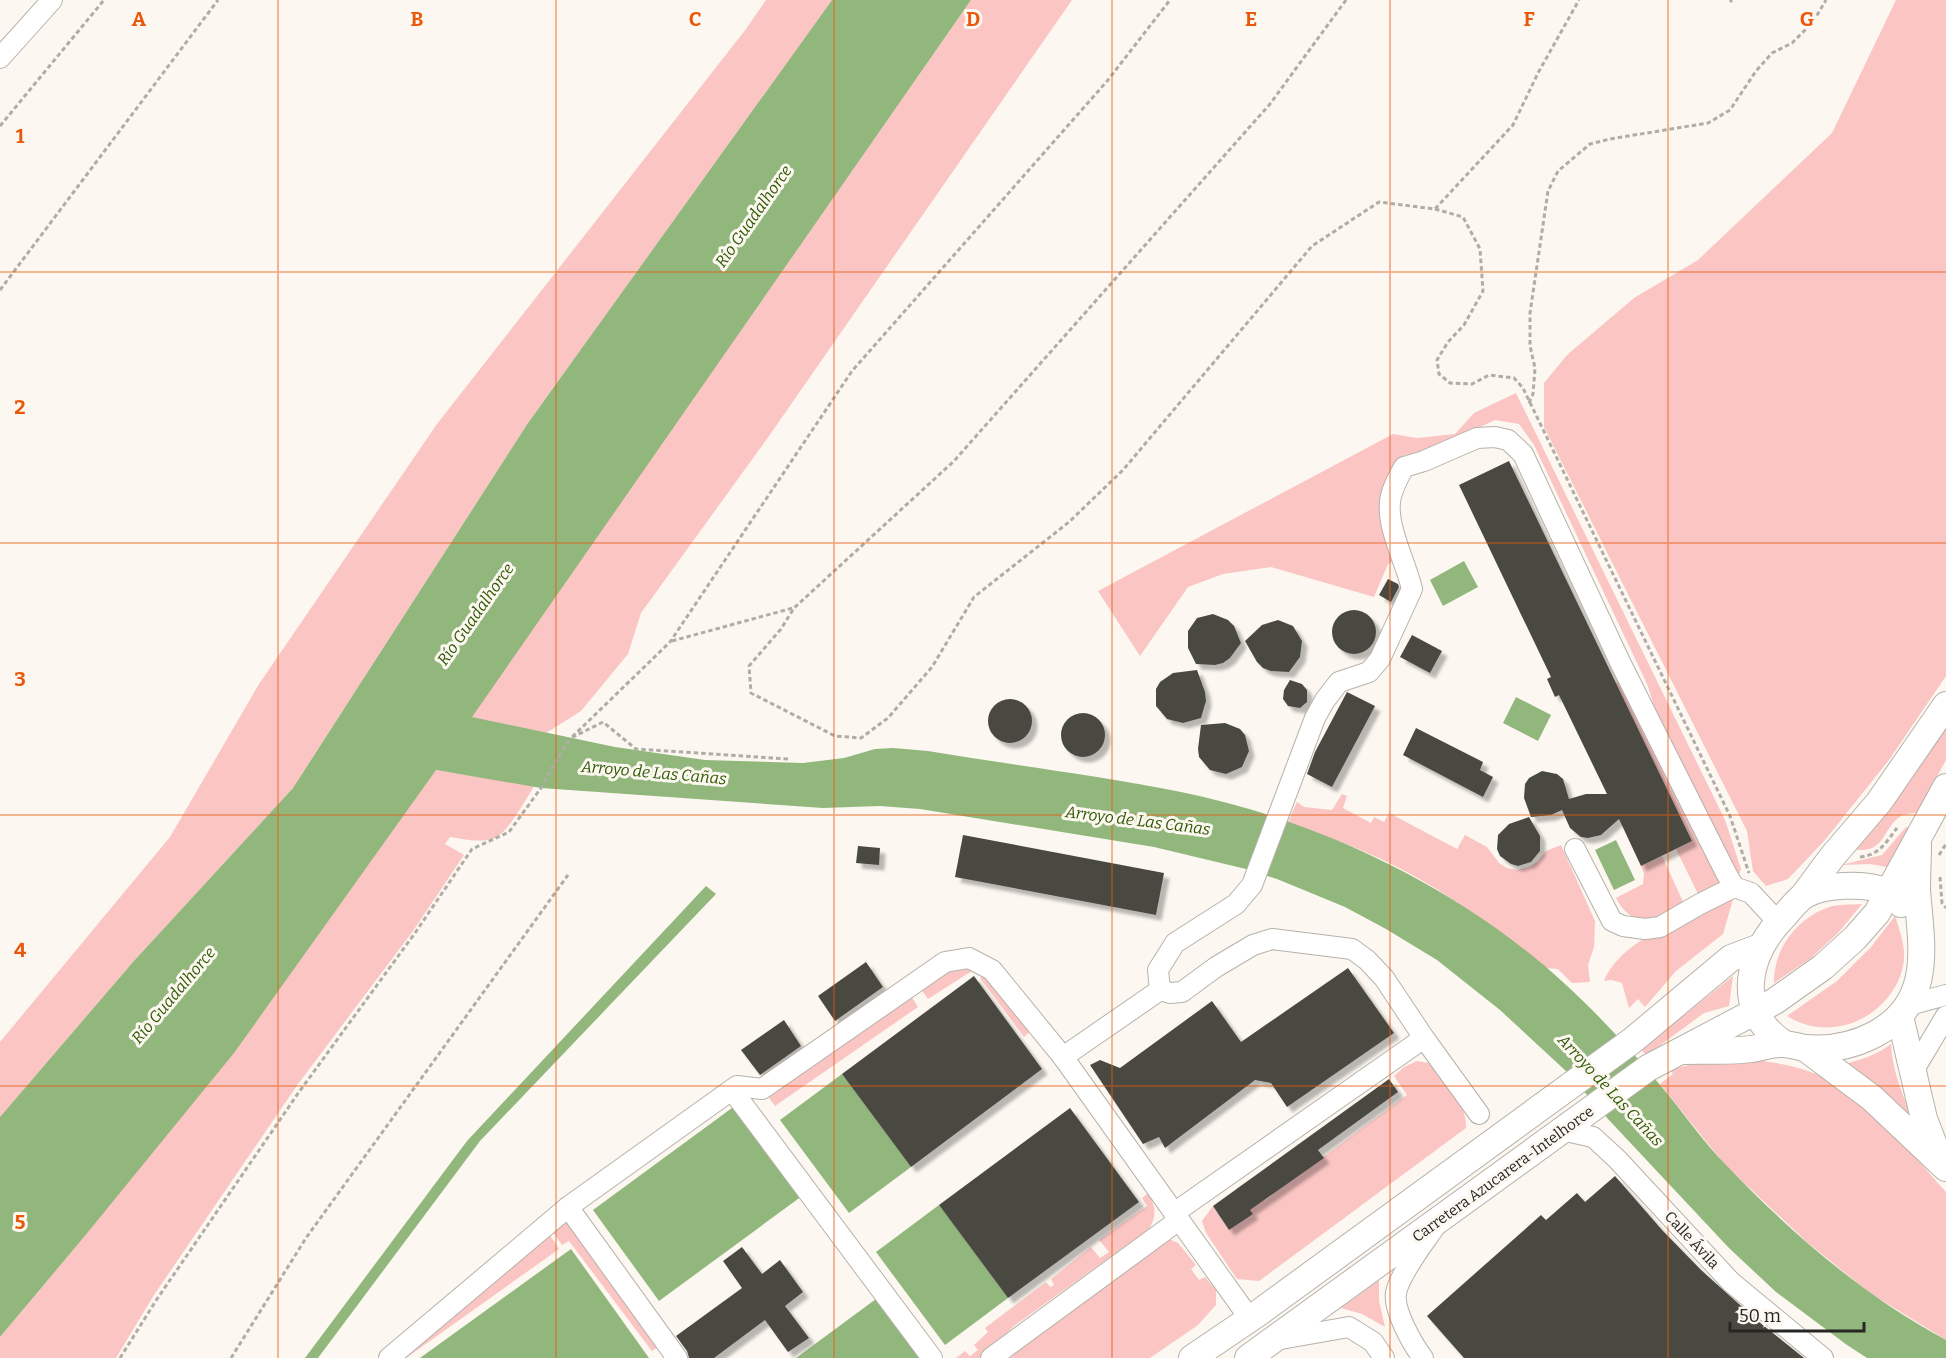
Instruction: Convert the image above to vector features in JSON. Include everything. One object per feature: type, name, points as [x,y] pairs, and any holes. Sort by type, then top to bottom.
[{"type":"main road","points":[[1944,1166],[1872,1098],[1794,1046],[1768,1034],[1755,1010],[1750,992],[1752,971],[1760,947],[1778,922],[1803,896],[1832,857],[1879,802],[1946,705]]},
{"type":"main road","name":"Carretera Azucarera-Intelhorce","points":[[1248,1358],[1648,1068],[1775,1000],[1823,967],[1877,913],[1946,786]]},
{"type":"main road","points":[[1679,1051],[1794,1046],[1835,1047],[1882,1031],[1905,1010],[1918,981],[1921,951],[1917,888],[1918,837]]},
{"type":"main road","points":[[1803,896],[1835,886],[1864,887],[1889,893],[1903,906],[1914,928],[1921,951]]},
{"type":"main road","name":"Carretera Azucarera-Intelhorce","points":[[1192,1358],[1250,1319],[1633,1040],[1731,958],[1760,947]]},
{"type":"main road","points":[[1905,1010],[1912,1072],[1924,1119],[1944,1166]]},
{"type":"street","points":[[0,58],[52,0]]},
{"type":"street","points":[[1160,990],[1158,970],[1175,943],[1236,904],[1252,885],[1315,717],[1325,700],[1339,682],[1368,672],[1380,659],[1412,589],[1392,526],[1390,503],[1395,485],[1404,467],[1424,461],[1477,438],[1495,437],[1508,440],[1523,454],[1620,662],[1743,890],[1778,922]]},
{"type":"street","points":[[1575,849],[1612,921],[1623,926],[1660,927],[1700,903],[1743,890]]},
{"type":"street","points":[[1160,990],[1170,993],[1182,992],[1216,967],[1253,945],[1272,939],[1352,949],[1367,960],[1384,978],[1479,1114]]},
{"type":"street","points":[[389,1358],[568,1207],[737,1086],[762,1089],[945,962],[969,958],[992,970],[1063,1057],[1250,1319]]},
{"type":"street","points":[[1063,1057],[1160,990]]},
{"type":"street","points":[[1905,1010],[1946,995]]},
{"type":"street","points":[[1912,1072],[1946,1016]]},
{"type":"street","points":[[991,1358],[1177,1217],[1424,1038]]},
{"type":"street","points":[[759,1127],[757,1110],[762,1089]]},
{"type":"street","points":[[732,1090],[932,1358]]},
{"type":"street","name":"Calle Ávila","points":[[1561,1130],[1593,1137],[1617,1159],[1731,1282],[1823,1358]]},
{"type":"street","points":[[568,1207],[677,1358]]},
{"type":"street","points":[[1423,1358],[1399,1315],[1396,1294],[1406,1270],[1440,1219]]},
{"type":"street","points":[[1273,1341],[1349,1327],[1373,1342],[1384,1358]]},
{"type":"path","points":[[0,126],[104,0]]},
{"type":"path","points":[[0,290],[218,0]]},
{"type":"path","points":[[120,1358],[157,1299],[299,1092],[415,933],[472,849],[509,832],[541,788],[571,738],[670,642],[852,371],[1108,80],[1170,0]]},
{"type":"path","points":[[1346,0],[1270,104],[954,461],[794,608],[782,629],[749,666],[751,693],[835,736],[861,738],[888,718],[932,667],[974,597],[1069,522],[1122,470],[1312,246],[1380,202],[1435,209],[1463,217],[1480,249],[1483,291],[1464,325],[1448,342],[1437,360],[1439,374],[1450,383],[1472,384],[1489,375],[1514,378],[1523,388],[1730,816],[1749,870],[1743,890]]},
{"type":"path","points":[[1435,209],[1513,125],[1538,73],[1579,0]]},
{"type":"path","points":[[1529,403],[1533,394],[1536,368],[1530,346],[1530,313],[1548,191],[1558,171],[1590,144],[1708,123],[1730,110],[1756,71],[1772,53],[1792,43],[1813,22],[1826,0]]},
{"type":"path","points":[[670,642],[794,608]]},
{"type":"path","points":[[571,738],[603,722],[636,749],[788,759]]},
{"type":"path","points":[[1940,865],[1939,855],[1946,844]]},
{"type":"path","points":[[1940,874],[1942,903],[1946,908]]},
{"type":"path","points":[[231,1358],[306,1238],[568,875]]},
{"type":"shaded area","points":[[766,0],[832,0],[528,423],[293,788],[133,962],[0,1117],[0,1042],[170,837],[259,684],[437,424],[746,29]]},
{"type":"shaded area","points":[[971,0],[1072,0],[769,436],[641,613],[628,654],[581,711],[546,733],[471,717]]},
{"type":"shaded area","points":[[1896,0],[1946,0],[1946,676],[1889,760],[1825,840],[1788,879],[1766,886],[1753,871],[1747,831],[1544,427],[1544,383],[1567,355],[1634,298],[1698,260],[1832,133]]},
{"type":"shaded area","points":[[1516,393],[1725,820],[1741,869],[1739,875],[1730,866],[1655,710],[1648,686],[1534,445],[1519,424],[1495,420],[1425,453],[1404,455],[1390,469],[1383,489],[1396,560],[1388,564],[1374,597],[1271,567],[1223,574],[1188,587],[1140,656],[1098,591],[1393,434],[1417,438],[1455,434],[1474,413]]},
{"type":"shaded area","points":[[1623,680],[1720,882],[1717,888],[1699,896],[1676,849],[1692,841],[1616,683]]},
{"type":"shaded area","points":[[1946,726],[1946,760],[1917,813],[1898,818],[1881,841],[1871,849],[1853,849]]},
{"type":"shaded area","points":[[435,770],[534,786],[512,821],[497,837],[480,841],[450,837],[445,844],[464,855],[413,931],[298,1084],[154,1295],[116,1358],[0,1358],[0,1337],[79,1243]]},
{"type":"shaded area","points":[[1342,794],[1347,796],[1343,808],[1371,823],[1374,817],[1384,822],[1389,813],[1457,849],[1465,835],[1487,847],[1499,863],[1507,868],[1517,870],[1529,867],[1546,851],[1561,845],[1595,921],[1594,947],[1588,965],[1590,982],[1572,983],[1558,969],[1545,968],[1466,908],[1403,870],[1358,849],[1288,822],[1297,802],[1304,807],[1332,810]]},
{"type":"shaded area","points":[[1906,827],[1910,828],[1887,867],[1870,864],[1841,865],[1882,855]]},
{"type":"shaded area","points":[[1662,856],[1684,904],[1647,919],[1631,916],[1616,898],[1643,884],[1644,873],[1641,866]]},
{"type":"shaded area","points":[[1734,896],[1723,934],[1676,971],[1645,1007],[1638,999],[1629,1008],[1622,983],[1604,981],[1613,965],[1642,940],[1660,929]]},
{"type":"shaded area","points":[[1862,904],[1838,933],[1811,958],[1774,983],[1778,959],[1783,947],[1797,927],[1817,912],[1829,907]]},
{"type":"shaded area","points":[[1895,916],[1904,947],[1903,966],[1890,995],[1879,1007],[1851,1023],[1836,1027],[1804,1024],[1787,1016],[1837,981],[1871,947]]},
{"type":"shaded area","points":[[954,966],[975,969],[928,999],[921,989],[911,996],[918,1007],[775,1106],[767,1095]]},
{"type":"shaded area","points":[[988,973],[1032,1030],[1024,1037],[980,978]]},
{"type":"shaded area","points":[[1733,976],[1729,1006],[1704,1013],[1647,1055],[1641,1050]]},
{"type":"shaded area","points":[[1891,1044],[1898,1082],[1924,1141],[1841,1065],[1873,1055]]},
{"type":"shaded area","points":[[1750,1059],[1805,1070],[1847,1091],[1883,1121],[1946,1192],[1946,1340],[1870,1293],[1808,1243],[1725,1165],[1660,1084],[1673,1074],[1671,1071],[1690,1065],[1710,1061]]},
{"type":"shaded area","points":[[1417,1061],[1429,1063],[1459,1101],[1466,1128],[1259,1281],[1237,1279],[1206,1233],[1202,1221],[1213,1206],[1229,1230],[1252,1214],[1236,1189],[1249,1180],[1264,1201],[1407,1095],[1394,1076],[1404,1067]]},
{"type":"shaded area","points":[[1148,1193],[1153,1202],[1154,1211],[1149,1229],[1014,1326],[981,1358],[956,1358],[965,1351],[970,1356],[978,1350],[974,1345],[988,1332],[985,1328],[1046,1282],[1050,1287],[1054,1285],[1051,1279],[1091,1247],[1100,1258],[1109,1252],[1099,1240],[1147,1206],[1142,1198]]},
{"type":"shaded area","points":[[562,1222],[573,1226],[661,1345],[652,1351],[569,1241],[562,1245],[550,1228]]},
{"type":"shaded area","points":[[548,1232],[559,1249],[406,1358],[400,1358]]},
{"type":"shaded area","points":[[1169,1239],[1178,1243],[1196,1265],[1191,1269],[1199,1280],[1205,1277],[1216,1290],[1216,1305],[1198,1325],[1150,1358],[1010,1358],[1035,1334],[1156,1244]]},
{"type":"shaded area","points":[[1379,1280],[1379,1301],[1385,1327],[1362,1314],[1341,1308]]},
{"type":"water","points":[[832,0],[971,0],[472,717],[615,747],[705,760],[803,763],[844,758],[875,749],[928,751],[1181,792],[1233,804],[1285,820],[1336,840],[1386,862],[1434,888],[1481,917],[1524,949],[1565,984],[1614,1033],[1661,1086],[1718,1157],[1751,1191],[1830,1262],[1886,1304],[1946,1340],[1946,1358],[1867,1358],[1847,1345],[1776,1292],[1729,1248],[1567,1072],[1500,1010],[1437,960],[1386,929],[1345,907],[1277,879],[1246,869],[1154,847],[920,809],[880,806],[823,808],[541,788],[436,770],[234,1053],[0,1337],[0,1117],[133,962],[293,788],[528,423]]},
{"type":"water","points":[[1464,561],[1478,587],[1443,606],[1430,580]]},
{"type":"water","points":[[1516,697],[1551,715],[1538,741],[1503,723]]},
{"type":"water","points":[[1616,840],[1635,880],[1614,890],[1595,850]]},
{"type":"water","points":[[706,886],[716,894],[480,1141],[318,1358],[305,1358],[467,1141]]},
{"type":"water","points":[[842,1074],[911,1167],[849,1213],[780,1120]]},
{"type":"water","points":[[736,1105],[802,1196],[659,1301],[593,1210]]},
{"type":"water","points":[[939,1205],[1008,1298],[945,1345],[876,1252]]},
{"type":"water","points":[[571,1249],[649,1358],[420,1358]]},
{"type":"water","points":[[876,1299],[919,1358],[796,1358]]},
{"type":"building","points":[[1509,461],[1692,841],[1641,866],[1619,819],[1601,835],[1581,837],[1570,828],[1562,810],[1551,815],[1531,817],[1524,798],[1525,784],[1529,778],[1542,771],[1557,774],[1563,779],[1569,799],[1586,794],[1607,794],[1559,695],[1555,697],[1547,679],[1551,677],[1459,485]]},
{"type":"building","points":[[1388,579],[1398,584],[1399,587],[1391,602],[1379,595]]},
{"type":"building","points":[[1354,610],[1363,611],[1370,616],[1375,623],[1375,641],[1370,648],[1363,653],[1354,654],[1345,653],[1338,648],[1333,641],[1332,632],[1333,623],[1338,616],[1345,611]]},
{"type":"building","points":[[1213,614],[1228,620],[1234,626],[1241,643],[1230,658],[1223,663],[1196,664],[1188,648],[1188,631],[1197,618]]},
{"type":"building","points":[[1278,620],[1293,626],[1302,641],[1300,657],[1289,672],[1263,668],[1245,641],[1262,625]]},
{"type":"building","points":[[1412,635],[1442,651],[1430,673],[1400,657]]},
{"type":"building","points":[[1197,670],[1206,701],[1201,718],[1183,723],[1167,719],[1156,706],[1156,689],[1160,682],[1173,673]]},
{"type":"building","points":[[1290,680],[1302,684],[1307,690],[1307,702],[1300,708],[1288,706],[1283,699],[1284,690]]},
{"type":"building","points":[[1347,692],[1375,706],[1332,787],[1307,774],[1315,752]]},
{"type":"building","points":[[1010,699],[1019,700],[1026,705],[1031,712],[1031,730],[1026,737],[1019,742],[1010,743],[1001,742],[994,737],[989,730],[988,721],[989,712],[994,705],[1001,700]]},
{"type":"building","points":[[1083,713],[1092,714],[1099,719],[1104,726],[1104,744],[1099,751],[1092,756],[1083,757],[1074,756],[1067,751],[1062,744],[1061,735],[1062,726],[1067,719],[1074,714]]},
{"type":"building","points":[[1225,723],[1240,729],[1245,735],[1249,751],[1242,767],[1226,774],[1210,770],[1199,757],[1198,749],[1201,725]]},
{"type":"building","points":[[1416,728],[1483,762],[1480,770],[1493,777],[1483,797],[1403,755]]},
{"type":"building","points":[[1529,817],[1540,836],[1540,851],[1531,862],[1518,866],[1511,864],[1500,856],[1497,849],[1498,835],[1509,824]]},
{"type":"building","points":[[963,835],[1164,873],[1156,915],[955,877]]},
{"type":"building","points":[[858,846],[880,848],[879,865],[856,863]]},
{"type":"building","points":[[866,962],[883,987],[835,1021],[818,996]]},
{"type":"building","points":[[1348,968],[1394,1033],[1287,1107],[1271,1083],[1255,1080],[1165,1148],[1159,1137],[1143,1144],[1090,1065],[1100,1060],[1120,1068],[1212,1001],[1241,1042]]},
{"type":"building","points":[[974,976],[1042,1069],[911,1167],[842,1074]]},
{"type":"building","points":[[784,1020],[801,1046],[760,1075],[741,1050]]},
{"type":"building","points":[[1389,1079],[1398,1092],[1318,1150],[1324,1158],[1250,1210],[1253,1214],[1229,1230],[1213,1206]]},
{"type":"building","points":[[1070,1108],[1139,1202],[1008,1298],[939,1205]]},
{"type":"building","points":[[1615,1176],[1701,1270],[1759,1322],[1804,1358],[1464,1358],[1427,1316],[1541,1215],[1546,1220],[1577,1193],[1585,1202]]},
{"type":"building","points":[[742,1247],[762,1274],[780,1260],[803,1292],[785,1306],[809,1338],[788,1352],[765,1320],[714,1358],[689,1358],[687,1351],[676,1336],[742,1288],[723,1261]]},
{"type":"water label","name":"Río Guadalhorce","points":[[753,216]]},
{"type":"water label","name":"Río Guadalhorce","points":[[475,614]]},
{"type":"water label","name":"Arroyo de Las Cañas","points":[[654,772]]},
{"type":"water label","name":"Arroyo de Las Cañas","points":[[1138,820]]},
{"type":"water label","name":"Río Guadalhorce","points":[[173,995]]},
{"type":"water label","name":"Arroyo de Las Cañas","points":[[1611,1090]]}]
